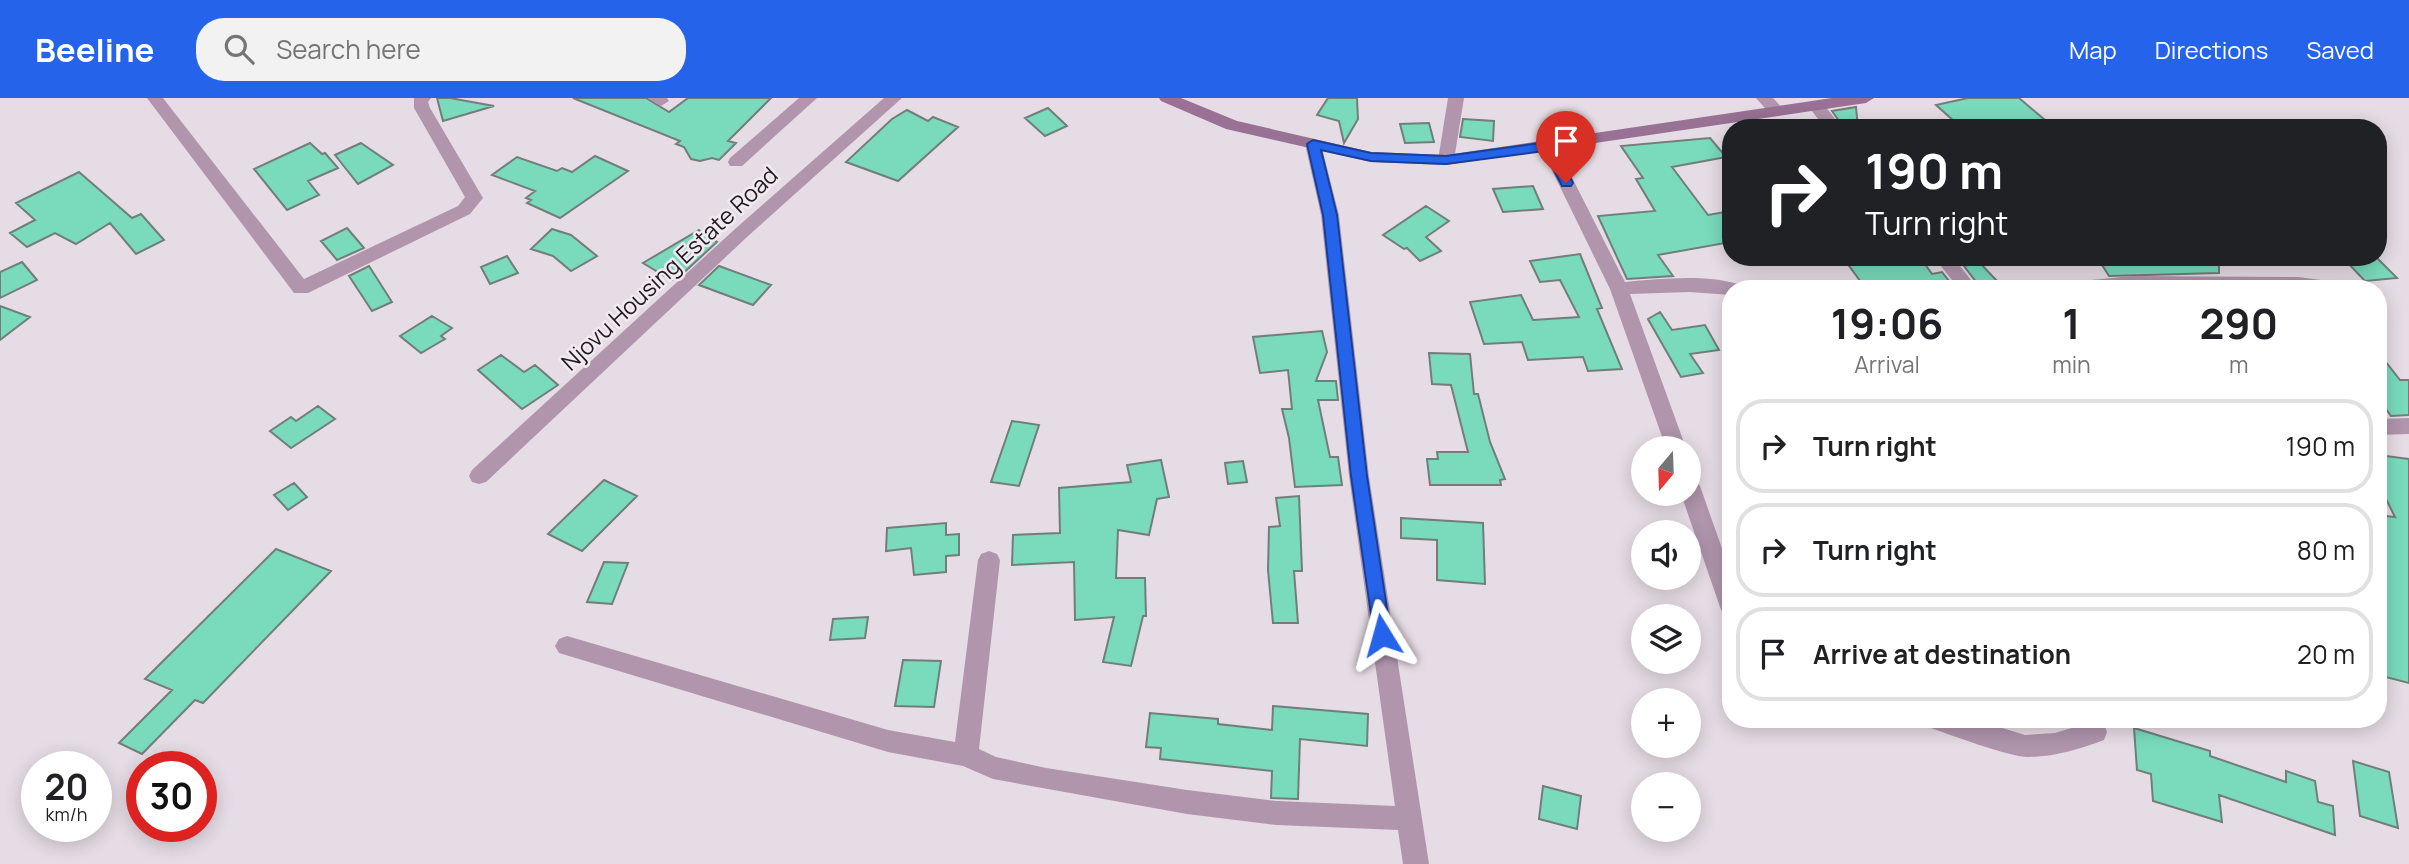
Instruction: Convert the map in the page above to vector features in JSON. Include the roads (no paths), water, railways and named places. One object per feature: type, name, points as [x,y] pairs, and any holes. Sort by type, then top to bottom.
[{"type":"street","points":[[155,98],[301,288],[464,210],[471,204],[474,198],[422,108],[423,98]]},
{"type":"street","points":[[736,162],[809,98]]},
{"type":"street","name":"Njovu Housing Estate Road","points":[[479,476],[741,233],[894,98]]},
{"type":"street","points":[[1167,98],[1232,124],[1371,157],[1446,160],[1722,119]]},
{"type":"street","points":[[1446,160],[1456,98]]},
{"type":"street","points":[[1765,98],[1777,111]]},
{"type":"street","points":[[1725,119],[1866,98]]},
{"type":"street","points":[[1815,106],[1826,119]]},
{"type":"street","points":[[1313,144],[1330,215],[1359,476],[1416,864]]},
{"type":"street","points":[[1548,146],[1619,289],[1672,436]]},
{"type":"street","points":[[1950,266],[1962,280]]},
{"type":"street","points":[[1619,289],[1658,285],[1722,289]]},
{"type":"street","points":[[2387,427],[2409,426]]},
{"type":"street","points":[[1696,506],[1722,581]]},
{"type":"street","points":[[966,755],[989,560]]},
{"type":"street","points":[[567,646],[888,741],[966,755],[1006,771],[1187,802],[1277,813],[1410,819]]},
{"type":"street","points":[[1965,728],[2025,747],[2055,744],[2095,732]]}]
